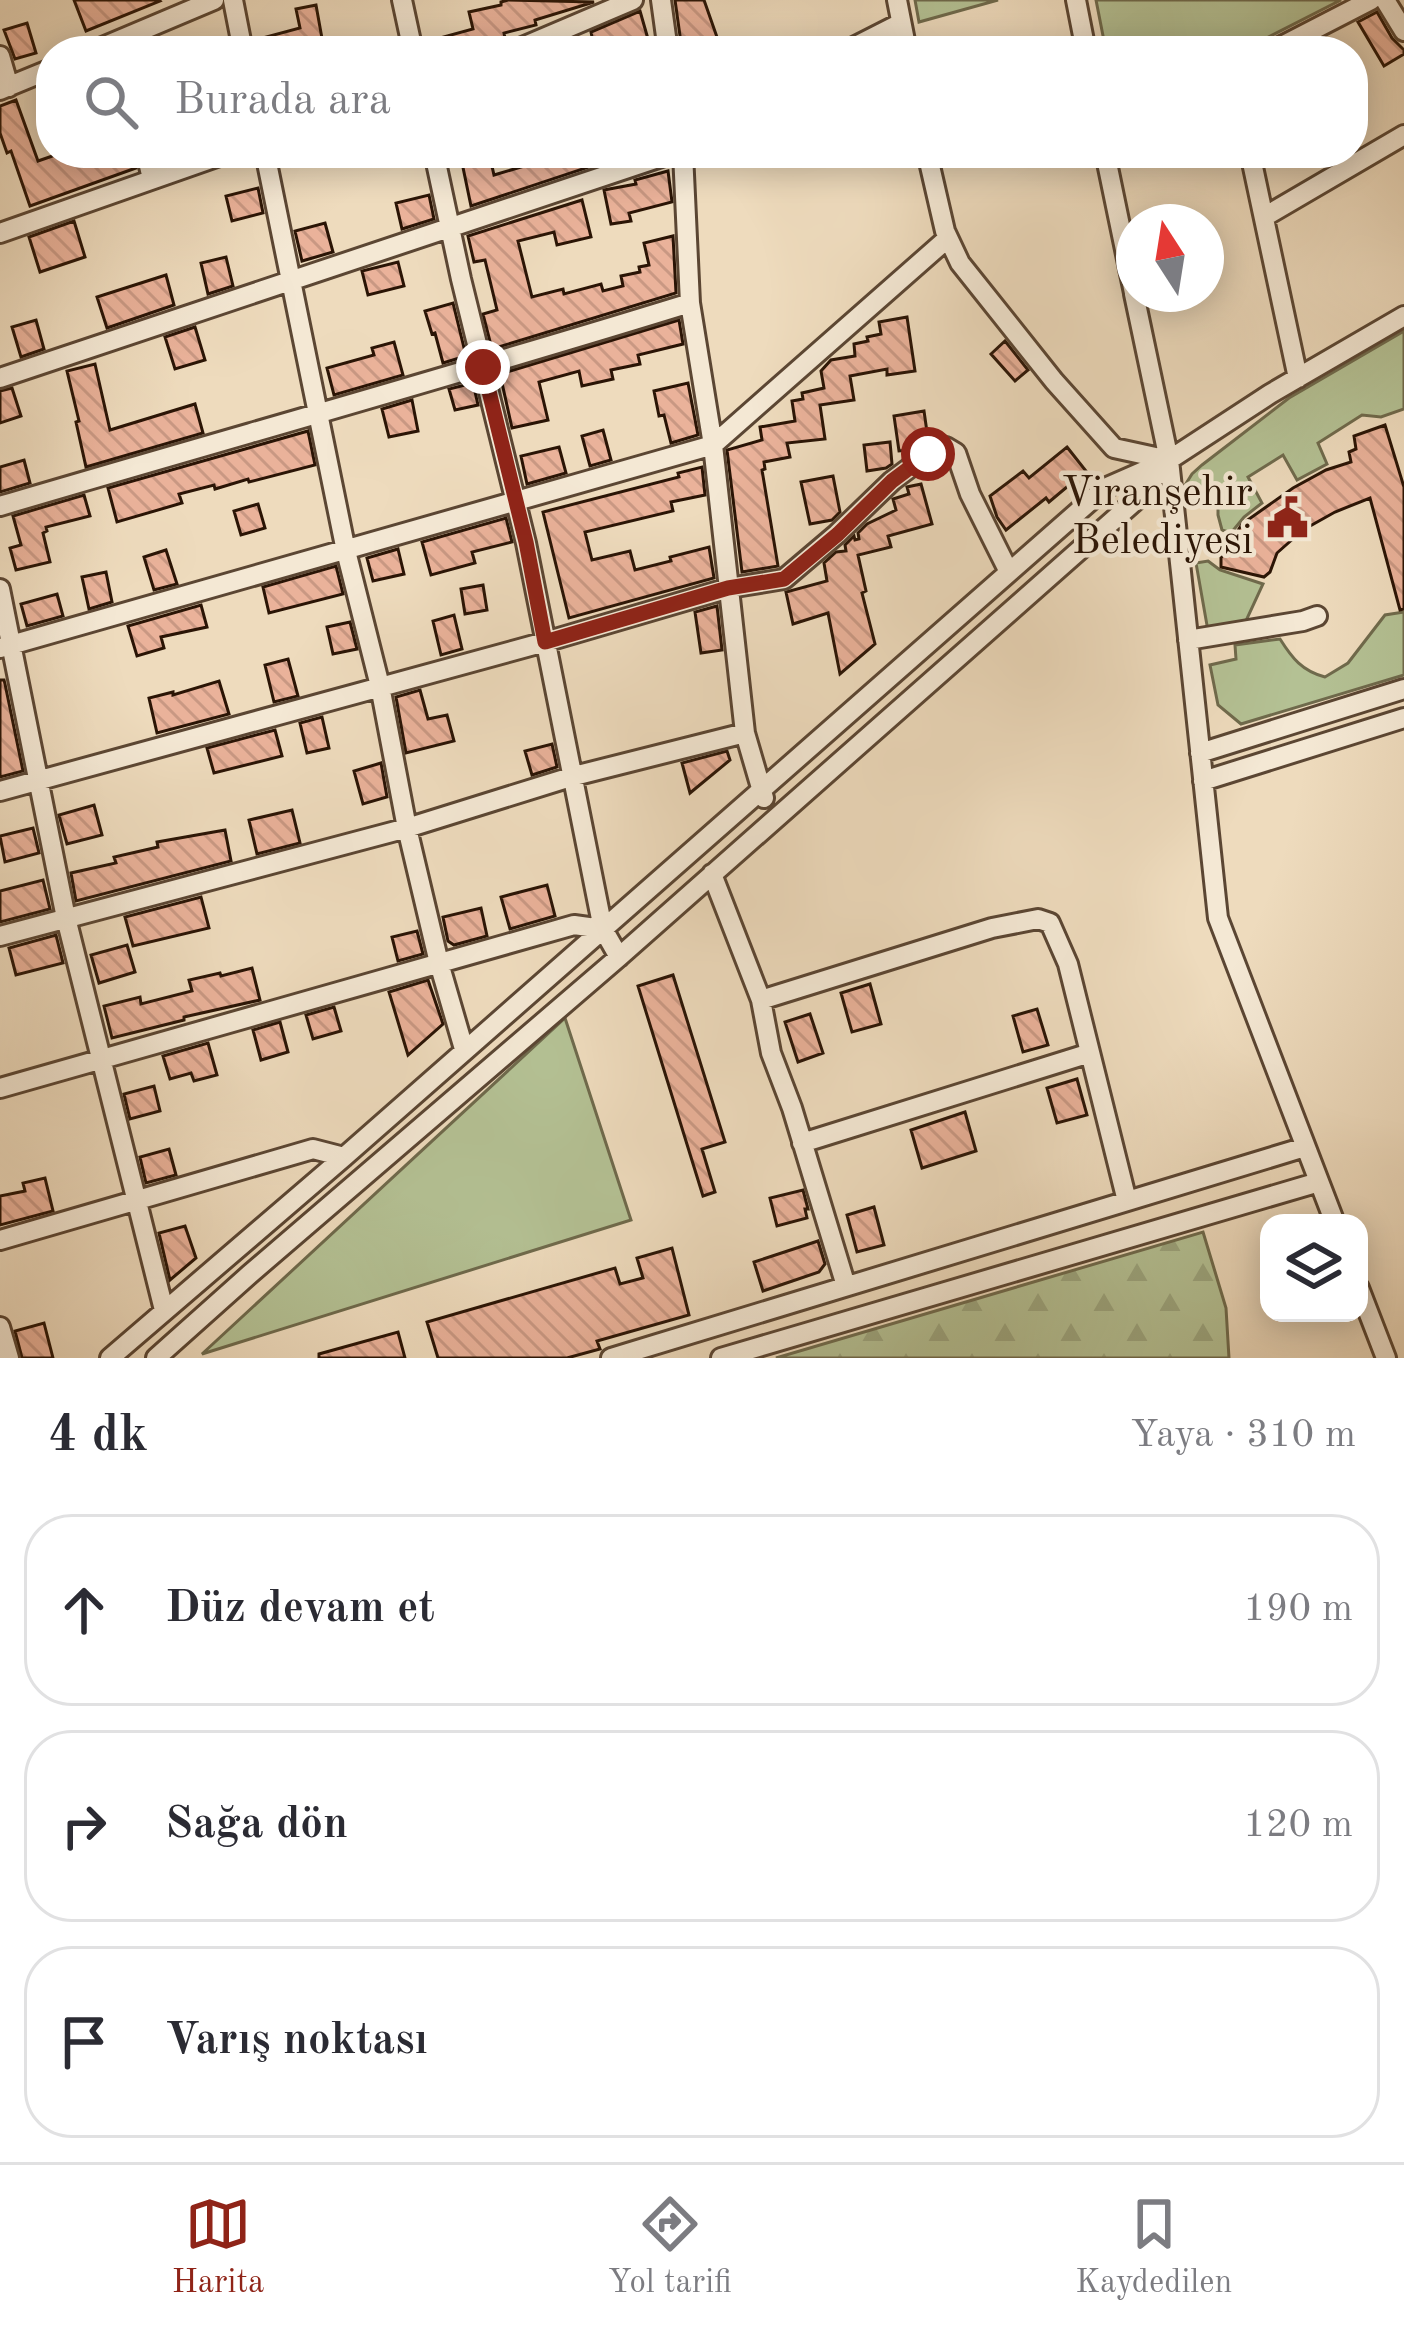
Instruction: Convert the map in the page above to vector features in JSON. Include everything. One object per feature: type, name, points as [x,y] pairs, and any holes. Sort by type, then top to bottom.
[{"type":"street","points":[[141,36],[214,0]]},
{"type":"street","points":[[232,0],[240,36]]},
{"type":"street","points":[[402,0],[410,36]]},
{"type":"street","points":[[548,36],[633,0]]},
{"type":"street","points":[[661,0],[666,36]]},
{"type":"street","points":[[897,0],[904,36]]},
{"type":"street","points":[[1076,0],[1083,36]]},
{"type":"street","points":[[1301,36],[1371,0]]},
{"type":"street","points":[[1384,0],[1404,31]]},
{"type":"street","points":[[874,36],[901,22]]},
{"type":"street","points":[[0,56],[4,88],[36,75]]},
{"type":"street","points":[[1368,156],[1404,135]]},
{"type":"street","points":[[149,168],[152,179]]},
{"type":"street","points":[[0,233],[184,168]]},
{"type":"street","points":[[268,168],[407,828],[464,1049]]},
{"type":"street","points":[[437,168],[516,502],[603,928],[619,957]]},
{"type":"street","points":[[0,378],[628,168]]},
{"type":"street","points":[[684,168],[690,303],[712,445],[745,733],[760,791],[775,818]]},
{"type":"street","points":[[930,168],[949,238],[961,263],[1054,381],[1114,448],[1169,460]]},
{"type":"street","points":[[1108,168],[1116,206]]},
{"type":"street","points":[[1253,168],[1298,378]]},
{"type":"street","points":[[1264,217],[1348,168]]},
{"type":"street","points":[[5,647],[712,445],[949,238]]},
{"type":"street","points":[[0,506],[690,303]]},
{"type":"street","points":[[1138,312],[1169,460],[1218,918],[1331,1214]]},
{"type":"street","points":[[110,1358],[1105,488],[1169,460],[1404,316]]},
{"type":"street","points":[[0,791],[728,588],[784,579],[892,481],[928,454],[946,447],[956,453],[970,494],[1009,572]]},
{"type":"street","points":[[156,1358],[1135,501],[1169,460]]},
{"type":"street","points":[[0,589],[5,647],[40,781],[66,918],[164,1310]]},
{"type":"street","points":[[1188,640],[1317,616]]},
{"type":"street","points":[[1200,753],[1404,689]]},
{"type":"street","points":[[1203,781],[1404,718]]},
{"type":"street","points":[[0,936],[745,733]]},
{"type":"street","points":[[712,874],[761,1000],[771,1053],[846,1286]]},
{"type":"street","points":[[761,1000],[992,928],[1038,919],[1050,922],[1068,964],[1127,1201]]},
{"type":"street","points":[[0,1088],[574,926],[603,928]]},
{"type":"street","points":[[802,1143],[1090,1053]]},
{"type":"street","points":[[611,1358],[1305,1147]]},
{"type":"street","points":[[0,1240],[314,1149],[344,1157]]},
{"type":"street","points":[[721,1358],[1319,1182]]},
{"type":"street","points":[[1368,1311],[1386,1358]]},
{"type":"street","points":[[0,1327],[9,1358]]},
{"type":"green space","points":[[915,0],[998,0],[919,22]]},
{"type":"green space","points":[[1096,0],[1341,0],[1270,36],[1103,36]]},
{"type":"green space","points":[[1404,331],[1404,409],[1381,417],[1362,415],[1318,443],[1327,464],[1297,480],[1283,455],[1248,477],[1262,503],[1231,533],[1222,530],[1218,499],[1190,504],[1182,490],[1202,465],[1289,398]]},
{"type":"green space","points":[[1208,561],[1220,570],[1263,584],[1245,623],[1208,631],[1196,563]]},
{"type":"green space","points":[[1404,612],[1404,675],[1241,724],[1218,705],[1210,665],[1236,659],[1235,645],[1280,639],[1298,663],[1325,677],[1348,663],[1385,615]]},
{"type":"green space","points":[[565,1018],[631,1220],[202,1354]]},
{"type":"green space","points":[[1203,1232],[1226,1308],[1229,1358],[776,1358]]},
{"type":"building","points":[[74,0],[159,0],[160,1],[86,31]]},
{"type":"building","points":[[675,0],[704,0],[717,36],[680,36]]},
{"type":"building","points":[[501,2],[594,2],[535,20],[536,25],[505,36],[447,36],[473,29],[469,12]]},
{"type":"building","points":[[316,5],[322,36],[270,36],[300,28],[296,9]]},
{"type":"building","points":[[640,11],[647,36],[592,36],[591,32]]},
{"type":"building","points":[[1377,12],[1404,54],[1384,66],[1358,22]]},
{"type":"building","points":[[27,23],[36,53],[15,59],[4,30]]},
{"type":"building","points":[[16,100],[36,168],[136,168],[30,206],[0,133],[0,106]]},
{"type":"building","points":[[463,168],[492,168],[494,175],[517,168],[586,168],[471,206]]},
{"type":"building","points":[[668,171],[672,202],[629,213],[631,221],[611,224],[604,190]]},
{"type":"building","points":[[258,188],[263,213],[232,221],[226,196]]},
{"type":"building","points":[[429,195],[434,219],[402,229],[396,203]]},
{"type":"building","points":[[582,200],[591,237],[557,245],[554,232],[518,241],[532,297],[601,284],[603,291],[623,286],[621,276],[649,265],[644,243],[673,236],[676,293],[492,349],[483,314],[497,310],[485,260],[474,262],[468,236]]},
{"type":"building","points":[[74,221],[85,257],[40,272],[29,237]]},
{"type":"building","points":[[325,223],[333,252],[302,261],[295,231]]},
{"type":"building","points":[[226,257],[233,286],[208,294],[201,263]]},
{"type":"building","points":[[398,262],[404,286],[368,295],[362,271]]},
{"type":"building","points":[[166,275],[174,305],[107,328],[97,297]]},
{"type":"building","points":[[453,303],[466,356],[443,363],[425,311]]},
{"type":"building","points":[[907,317],[915,371],[887,375],[887,369],[850,376],[854,400],[820,405],[825,439],[787,443],[790,457],[764,462],[778,566],[742,572],[727,450],[762,440],[760,427],[795,421],[792,401],[803,399],[802,393],[824,388],[821,371],[831,360],[855,356],[854,344],[881,334],[879,322]]},
{"type":"building","points":[[36,320],[44,349],[21,357],[12,327]]},
{"type":"building","points":[[679,320],[683,344],[638,355],[640,364],[611,370],[613,379],[582,386],[579,371],[539,382],[548,420],[512,428],[500,374]]},
{"type":"building","points":[[195,327],[205,360],[175,369],[165,337]]},
{"type":"building","points":[[1005,341],[1028,370],[1015,381],[991,354]]},
{"type":"building","points":[[394,342],[403,375],[334,395],[327,368],[374,355],[372,348]]},
{"type":"building","points":[[95,364],[110,430],[195,404],[203,433],[86,467],[67,371]]},
{"type":"building","points":[[473,383],[478,405],[455,410],[449,389]]},
{"type":"building","points":[[688,383],[698,435],[671,443],[654,391]]},
{"type":"building","points":[[12,388],[21,416],[0,423],[0,391]]},
{"type":"building","points":[[412,400],[418,431],[389,437],[382,409]]},
{"type":"building","points":[[924,411],[928,439],[911,450],[899,451],[894,416]]},
{"type":"building","name":"Viranşehir Belediyesi","points":[[1385,425],[1404,487],[1404,609],[1400,610],[1370,498],[1303,530],[1277,553],[1264,577],[1221,567],[1221,558],[1242,524],[1293,488],[1351,462],[1354,436]]},
{"type":"building","points":[[603,430],[611,460],[590,466],[582,436]]},
{"type":"building","points":[[308,431],[315,465],[179,494],[182,503],[117,522],[108,488]]},
{"type":"building","points":[[890,442],[892,464],[867,471],[864,445]]},
{"type":"building","points":[[559,447],[566,473],[527,484],[521,456]]},
{"type":"building","points":[[1067,447],[1086,471],[1006,530],[990,496],[1023,471],[1029,478]]},
{"type":"building","points":[[24,460],[30,483],[0,492],[0,467]]},
{"type":"building","points":[[702,467],[705,495],[671,502],[673,511],[585,532],[592,560],[630,551],[635,570],[709,547],[714,578],[569,618],[543,512]]},
{"type":"building","points":[[833,476],[840,512],[832,520],[810,524],[801,482]]},
{"type":"building","points":[[921,484],[932,524],[888,536],[891,547],[858,555],[875,644],[840,674],[828,613],[793,624],[786,592],[827,581],[824,563],[836,552],[846,551],[845,545],[854,536],[859,539],[858,533],[867,524],[896,510],[893,499],[909,494],[907,487]]},
{"type":"building","points":[[84,495],[90,516],[46,527],[43,533],[50,562],[16,570],[10,548],[21,545],[13,516]]},
{"type":"building","points":[[258,504],[265,528],[241,535],[234,511]]},
{"type":"building","points":[[506,518],[512,542],[472,552],[475,563],[431,575],[422,542]]},
{"type":"building","points":[[398,549],[404,574],[373,581],[367,558]]},
{"type":"building","points":[[166,550],[177,584],[154,590],[144,557]]},
{"type":"building","points":[[336,566],[343,594],[269,613],[263,587]]},
{"type":"building","points":[[106,572],[112,602],[89,609],[82,577]]},
{"type":"building","points":[[483,585],[487,610],[465,614],[461,589]]},
{"type":"building","points":[[57,594],[63,616],[27,626],[21,604]]},
{"type":"building","points":[[201,605],[207,627],[161,637],[164,648],[137,656],[128,626]]},
{"type":"building","points":[[717,606],[722,650],[701,653],[695,612]]},
{"type":"building","points":[[454,615],[462,649],[441,655],[433,621]]},
{"type":"building","points":[[350,622],[357,649],[333,654],[327,627]]},
{"type":"building","points":[[288,659],[298,696],[274,702],[265,665]]},
{"type":"building","points":[[0,680],[4,680],[23,771],[0,777]]},
{"type":"building","points":[[219,681],[229,714],[157,733],[149,698]]},
{"type":"building","points":[[420,690],[428,719],[447,715],[454,741],[406,753],[396,697]]},
{"type":"building","points":[[322,717],[329,748],[307,753],[300,723]]},
{"type":"building","points":[[275,730],[282,756],[214,773],[207,748]]},
{"type":"building","points":[[552,744],[557,767],[532,775],[525,751]]},
{"type":"building","points":[[727,751],[730,760],[690,793],[682,763]]},
{"type":"building","points":[[381,763],[387,797],[363,804],[354,771]]},
{"type":"building","points":[[94,805],[102,835],[67,844],[59,815]]},
{"type":"building","points":[[292,810],[300,843],[257,854],[249,820]]},
{"type":"building","points":[[33,828],[39,853],[5,862],[0,836]]},
{"type":"building","points":[[225,830],[231,861],[76,901],[71,873],[116,863],[114,857],[158,847],[157,842]]},
{"type":"building","points":[[43,880],[50,909],[0,922],[0,891]]},
{"type":"building","points":[[547,885],[555,916],[510,929],[501,897]]},
{"type":"building","points":[[201,897],[209,928],[133,946],[125,917]]},
{"type":"building","points":[[481,908],[487,936],[454,945],[448,941],[443,917]]},
{"type":"building","points":[[417,931],[423,954],[398,961],[392,937]]},
{"type":"building","points":[[56,935],[63,963],[16,975],[9,948]]},
{"type":"building","points":[[127,945],[135,972],[99,983],[91,955]]},
{"type":"building","points":[[252,968],[260,1000],[112,1038],[104,1006],[140,997],[141,1004],[192,991],[189,980]]},
{"type":"building","points":[[673,975],[725,1142],[702,1149],[715,1192],[703,1196],[638,986]]},
{"type":"building","points":[[428,980],[443,1024],[408,1055],[389,992]]},
{"type":"building","points":[[870,984],[881,1024],[852,1032],[841,993]]},
{"type":"building","points":[[334,1007],[341,1031],[313,1039],[306,1015]]},
{"type":"building","points":[[1037,1009],[1048,1045],[1023,1052],[1013,1016]]},
{"type":"building","points":[[810,1014],[823,1053],[798,1062],[785,1022]]},
{"type":"building","points":[[280,1022],[288,1052],[261,1060],[253,1030]]},
{"type":"building","points":[[208,1043],[217,1075],[194,1081],[191,1073],[170,1079],[163,1056]]},
{"type":"building","points":[[1077,1079],[1087,1115],[1057,1123],[1047,1088]]},
{"type":"building","points":[[154,1086],[160,1111],[130,1119],[124,1094]]},
{"type":"building","points":[[965,1112],[976,1151],[922,1168],[911,1130]]},
{"type":"building","points":[[169,1149],[176,1175],[146,1183],[140,1157]]},
{"type":"building","points":[[45,1178],[53,1211],[0,1225],[0,1196],[25,1191],[23,1183]]},
{"type":"building","points":[[803,1190],[807,1218],[777,1226],[770,1198]]},
{"type":"building","points":[[874,1207],[884,1245],[857,1252],[847,1215]]},
{"type":"building","points":[[185,1226],[196,1258],[170,1280],[159,1233]]},
{"type":"building","points":[[818,1241],[825,1264],[819,1272],[763,1291],[754,1262]]},
{"type":"building","points":[[672,1248],[689,1315],[597,1341],[600,1349],[567,1358],[438,1358],[427,1322],[615,1268],[620,1284],[643,1278],[637,1258]]},
{"type":"building","points":[[44,1323],[53,1358],[22,1358],[15,1331]]},
{"type":"building","points":[[398,1332],[405,1358],[319,1358],[319,1354]]},
{"type":"place","name":"Viranşehir Belediyesi","points":[[1287,518]]},
{"type":"route","points":[[483,367],[545,642],[728,588],[784,579],[928,454]]}]
